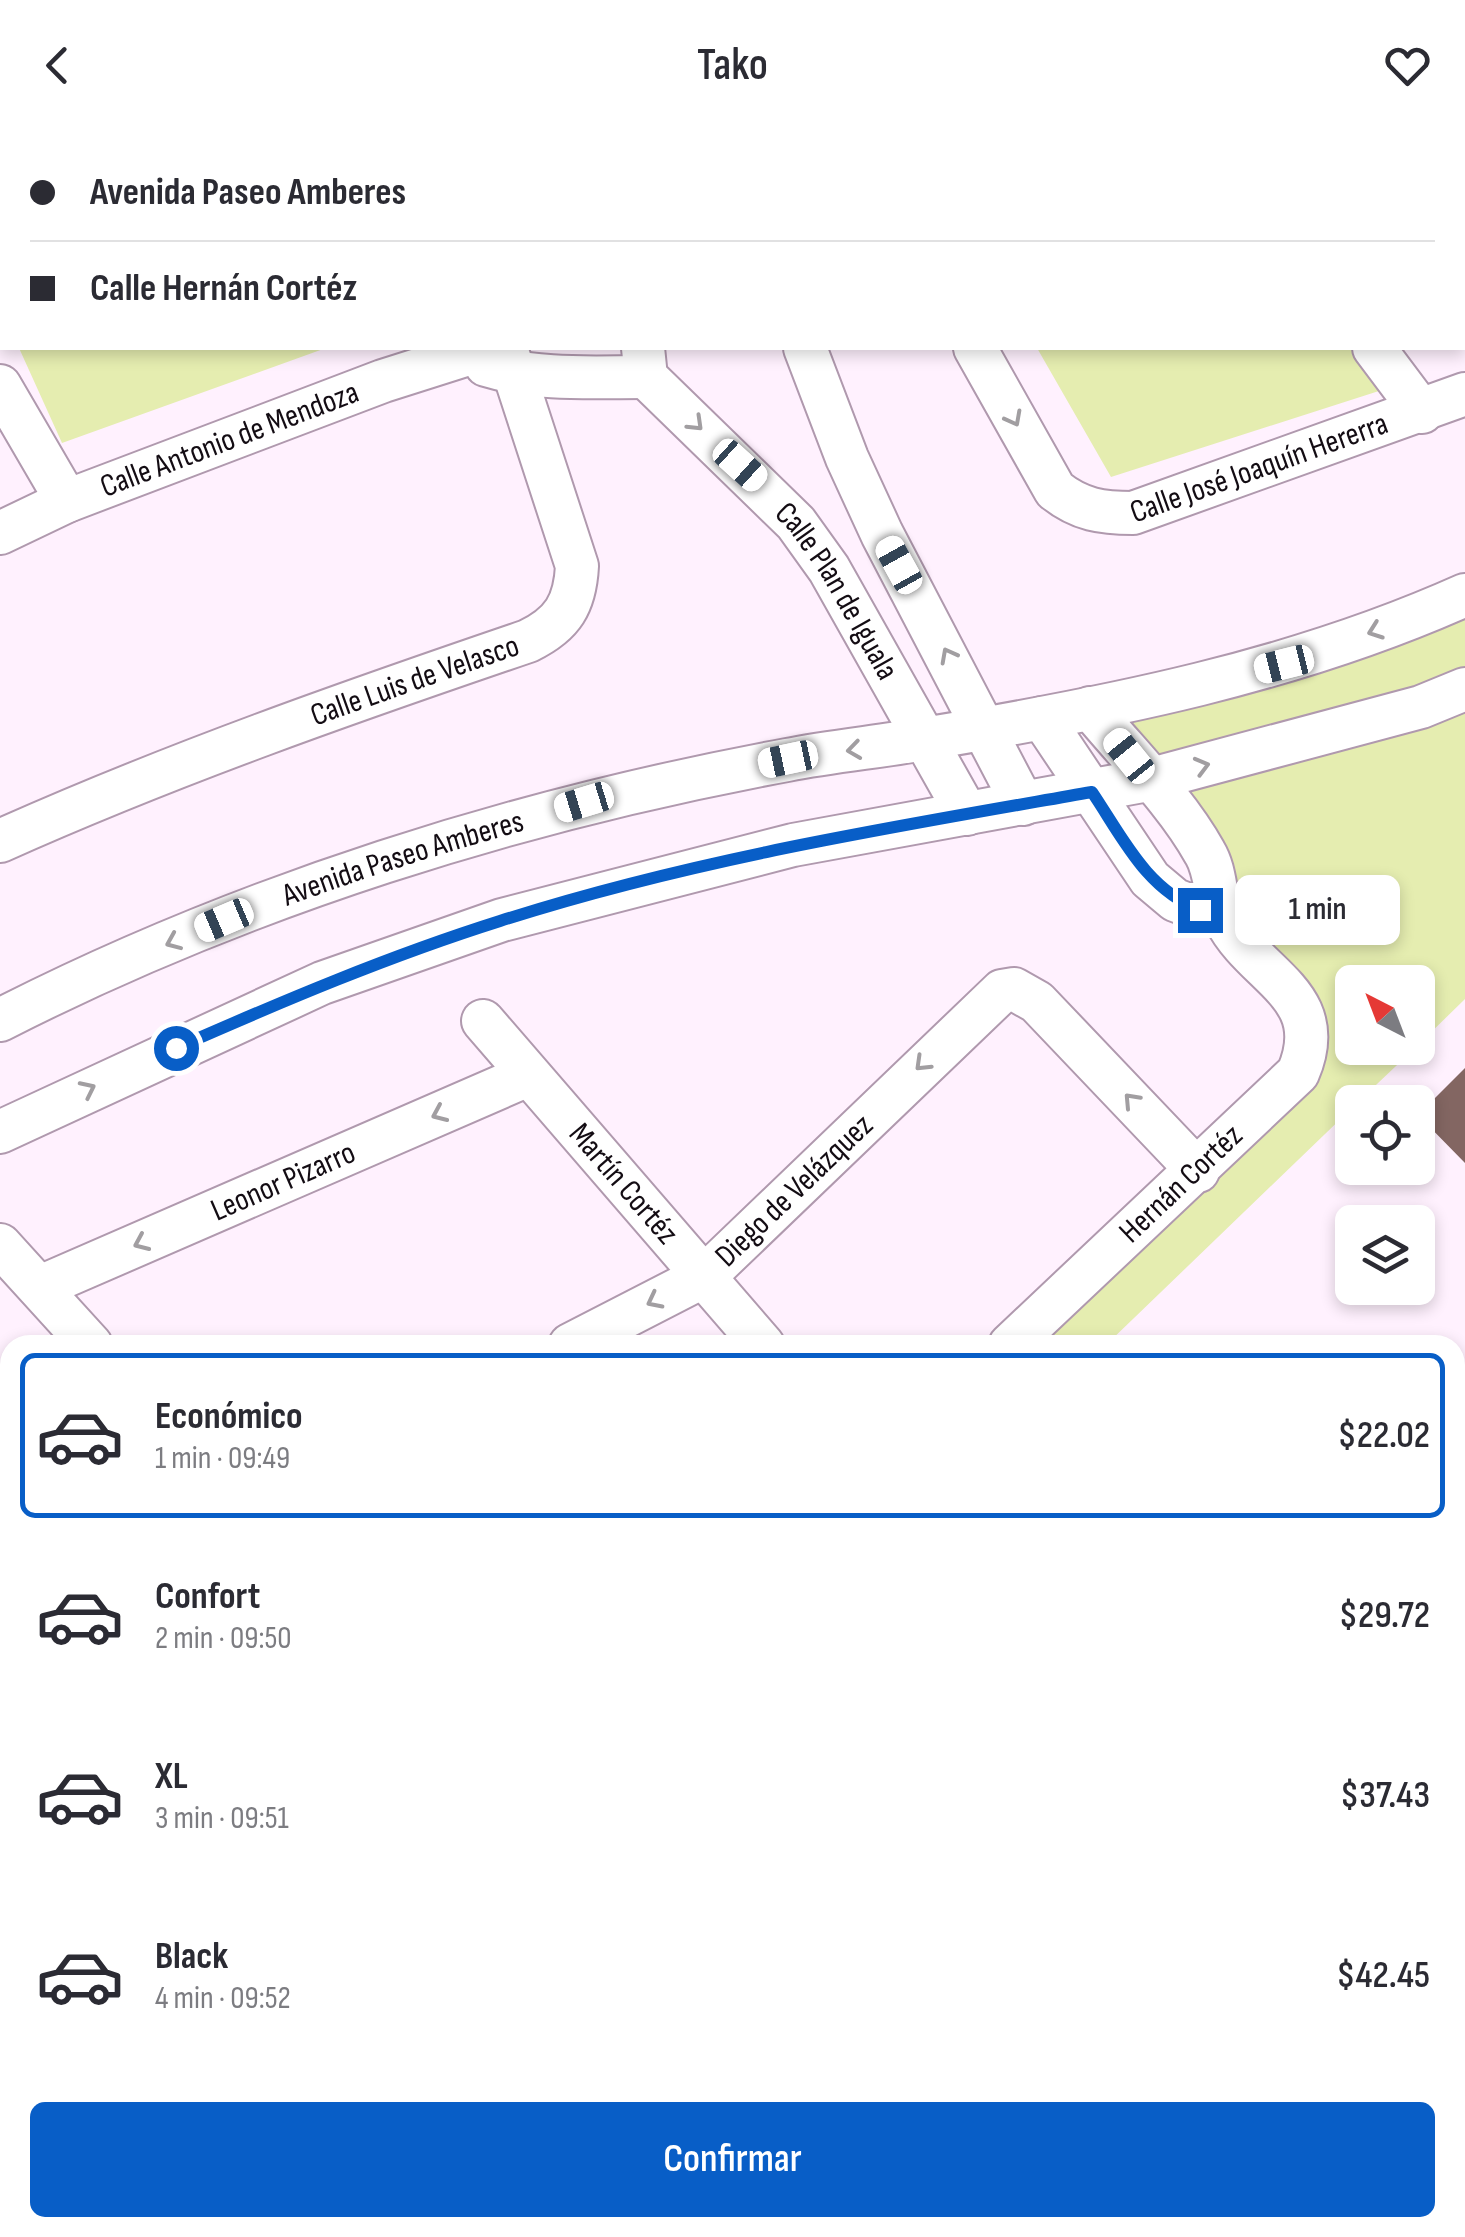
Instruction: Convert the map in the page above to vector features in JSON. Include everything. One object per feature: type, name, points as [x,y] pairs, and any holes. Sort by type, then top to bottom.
[{"type":"street","name":"Calle Plan de Iguala","points":[[806,350],[846,458],[882,534],[1024,804]]},
{"type":"street","name":"Calle José Joaquín Hererra","points":[[976,350],[1055,490],[1072,504],[1100,513],[1133,513],[1465,394]]},
{"type":"street","points":[[1376,350],[1422,412]]},
{"type":"street","name":"Calle Antonio de Mendoza","points":[[0,533],[374,364],[491,356],[645,362]]},
{"type":"street","name":"Calle Luis de Velasco","points":[[0,841],[137,781],[285,724],[528,641],[556,625],[575,595],[577,566],[491,356]]},
{"type":"street","name":"Calle Plan de Iguala","points":[[645,362],[796,523],[829,569],[967,814]]},
{"type":"street","points":[[0,386],[67,501]]},
{"type":"street","name":"Avenida Paseo Amberes","points":[[0,1020],[224,920],[584,802],[788,759],[1042,718],[1284,664],[1465,595]]},
{"type":"street","points":[[0,1132],[322,983],[502,920],[793,845],[1148,780],[1421,707],[1465,689]]},
{"type":"street","points":[[1090,708],[1205,852],[1225,919]]},
{"type":"street","points":[[1042,718],[1164,892],[1225,919]]},
{"type":"street","name":"Hernán Cortéz","points":[[1021,1335],[1298,1072],[1306,1052],[1308,1026],[1298,1004],[1225,919]]},
{"type":"street","name":"Diego de Velázquez","points":[[589,1335],[706,1274],[992,996],[1014,989],[1037,1002],[1198,1171]]},
{"type":"street","name":"Martín Cortéz","points":[[483,1021],[755,1335]]},
{"type":"street","name":"Leonor Pizarro","points":[[40,1287],[528,1075]]},
{"type":"street","points":[[0,1245],[82,1335]]},
{"type":"green space","points":[[20,350],[320,350],[62,443]]},
{"type":"green space","points":[[1038,350],[1352,350],[1382,390],[1111,477]]},
{"type":"green space","points":[[1465,588],[1465,999],[1435,1028],[1435,965],[1335,965],[1335,1065],[1397,1065],[1376,1085],[1335,1085],[1335,1124],[1116,1335],[1020,1335],[1307,1052],[1090,708]]},
{"type":"building","points":[[1465,1068],[1465,1163],[1435,1132],[1435,1098]]},
{"type":"route","points":[[176,1048],[322,983],[502,920],[793,845],[1092,792],[1150,879],[1174,900],[1200,910]]}]
